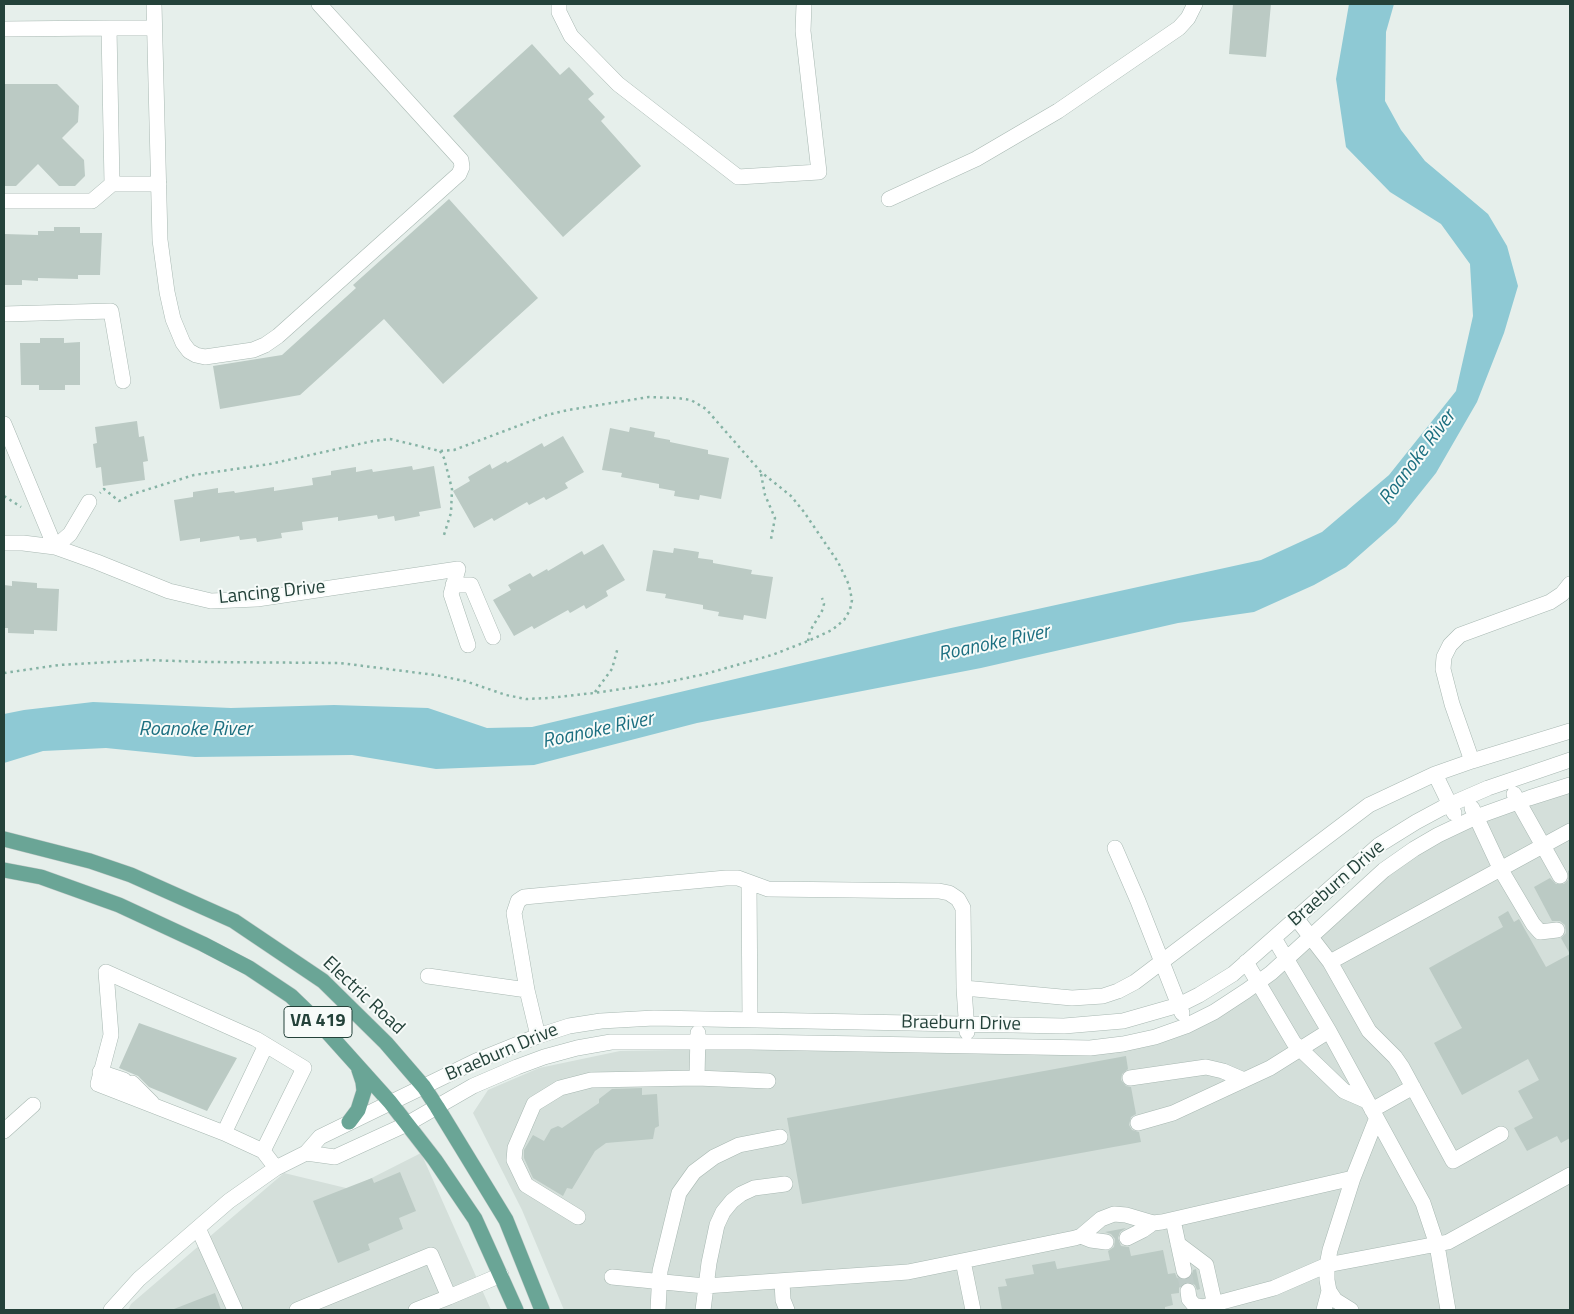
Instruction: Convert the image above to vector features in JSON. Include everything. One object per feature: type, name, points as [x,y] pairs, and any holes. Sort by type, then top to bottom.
[{"type":"main road","name":"Electric Road","points":[[4,839],[90,860],[131,875],[234,921],[324,981],[386,1043],[424,1087],[506,1220],[542,1310]]},
{"type":"main road","name":"VA 419","points":[[4,870],[41,877],[119,905],[203,944],[249,968],[291,996],[320,1024],[390,1102],[435,1160],[475,1220],[516,1310]]},
{"type":"main road","points":[[349,1122],[358,1110],[364,1091],[358,1066]]},
{"type":"street","points":[[154,4],[160,240],[167,292],[173,319],[183,343],[189,351],[205,357],[253,350],[265,345],[278,336],[459,174],[462,167],[461,160],[319,4]]},
{"type":"street","points":[[559,4],[559,12],[571,36],[618,84],[738,178],[819,172],[803,30],[804,4]]},
{"type":"street","points":[[889,200],[976,159],[1058,111],[1179,28],[1188,18],[1195,4]]},
{"type":"street","points":[[109,28],[112,184]]},
{"type":"street","points":[[4,29],[154,28]]},
{"type":"street","points":[[4,201],[92,200],[112,184],[159,184]]},
{"type":"street","points":[[4,314],[111,311],[123,381]]},
{"type":"street","points":[[4,424],[55,548],[70,534],[89,502]]},
{"type":"street","name":"Lancing Drive","points":[[4,543],[23,543],[55,548],[97,562],[169,592],[211,601],[257,599],[458,569],[453,585]]},
{"type":"street","points":[[1472,760],[1452,704],[1443,669],[1444,657],[1450,645],[1460,635],[1550,602],[1562,594],[1570,584]]},
{"type":"street","points":[[468,645],[451,594],[453,585],[471,585],[493,637]]},
{"type":"street","points":[[964,988],[1084,998],[1103,996],[1118,991],[1135,982],[1369,805],[1435,774],[1472,760],[1570,731]]},
{"type":"street","name":"Braeburn Drive","points":[[111,1310],[139,1279],[229,1201],[276,1168],[306,1153],[320,1137],[476,1062],[538,1036],[569,1026],[608,1020],[654,1018],[1064,1026],[1123,1021],[1179,1005],[1233,974],[1379,845],[1416,822],[1466,798],[1570,760]]},
{"type":"street","points":[[1435,774],[1460,825]]},
{"type":"street","points":[[1507,782],[1560,876]]},
{"type":"street","name":"Braeburn Drive","points":[[306,1153],[335,1157],[407,1124],[473,1086],[535,1060],[577,1048],[611,1042],[1090,1048],[1123,1044],[1155,1037],[1186,1026],[1214,1012],[1258,982],[1310,938],[1384,870],[1414,849],[1476,817],[1570,785]]},
{"type":"street","points":[[1466,798],[1502,870],[1536,928],[1540,932],[1557,930]]},
{"type":"street","points":[[1330,962],[1502,870],[1570,831]]},
{"type":"street","points":[[1115,848],[1162,961],[1186,1026]]},
{"type":"street","points":[[538,1036],[527,990],[514,913],[518,902],[524,897],[738,878],[768,889],[940,891],[949,893],[958,899],[963,908],[964,988],[968,1046]]},
{"type":"street","points":[[749,883],[750,1020]]},
{"type":"street","points":[[1296,918],[1330,962],[1369,1032],[1395,1057],[1453,1161],[1501,1134]]},
{"type":"street","points":[[1274,938],[1329,1031],[1423,1203],[1436,1245],[1448,1310]]},
{"type":"street","points":[[1246,962],[1294,1043],[1344,1091],[1372,1110]]},
{"type":"street","points":[[263,1151],[304,1068],[256,1039],[106,972],[111,1035],[98,1084],[224,1133],[263,1151],[276,1168]]},
{"type":"street","points":[[428,976],[527,990]]},
{"type":"street","points":[[697,1078],[698,1019]]},
{"type":"street","points":[[608,1020],[611,1042]]},
{"type":"street","points":[[796,1043],[798,1022]]},
{"type":"street","points":[[1138,1123],[1173,1113],[1270,1068],[1329,1031]]},
{"type":"street","points":[[224,1133],[266,1045]]},
{"type":"street","points":[[1130,1078],[1206,1067],[1223,1071],[1244,1080]]},
{"type":"street","points":[[100,1072],[128,1081],[156,1106]]},
{"type":"street","points":[[578,1216],[526,1185],[514,1160],[515,1148],[534,1104],[560,1088],[591,1080],[697,1078],[768,1081]]},
{"type":"street","points":[[1351,1310],[1335,1300],[1329,1291],[1327,1265],[1330,1250],[1372,1110],[1413,1087]]},
{"type":"street","points":[[4,1131],[33,1105]]},
{"type":"street","points":[[658,1310],[660,1271],[680,1193],[694,1172],[714,1157],[738,1145],[780,1137]]},
{"type":"street","points":[[1188,1291],[1194,1305],[1203,1307],[1274,1288],[1327,1265],[1448,1242],[1570,1175]]},
{"type":"street","points":[[612,1277],[705,1286],[908,1272],[1081,1236],[1101,1219],[1114,1214],[1126,1215],[1153,1223],[1173,1220],[1353,1178]]},
{"type":"street","points":[[703,1310],[705,1286],[717,1225],[727,1207],[741,1194],[754,1188],[786,1184]]},
{"type":"street","points":[[1173,1220],[1184,1271]]},
{"type":"street","points":[[1127,1238],[1153,1223]]},
{"type":"street","points":[[198,1228],[234,1310]]},
{"type":"street","points":[[1081,1236],[1090,1240],[1106,1242]]},
{"type":"street","points":[[1178,1244],[1206,1265],[1215,1304]]},
{"type":"street","points":[[297,1310],[432,1255],[449,1297]]},
{"type":"street","points":[[964,1261],[973,1310]]},
{"type":"street","points":[[416,1310],[501,1275]]},
{"type":"street","points":[[782,1282],[783,1300],[786,1310]]},
{"type":"street","points":[[1324,1310],[1329,1291]]},
{"type":"path","points":[[440,451],[444,458],[452,489],[451,513],[443,538]]},
{"type":"path","points":[[761,472],[764,480],[765,495],[775,518],[771,540]]},
{"type":"path","points":[[808,641],[810,631],[822,611],[824,604],[822,598]]},
{"type":"path","points":[[594,693],[612,669],[618,647]]},
{"type":"shaded area","points":[[1570,790],[1570,1310],[564,1310],[522,1210],[473,1113],[488,1090],[539,1068],[620,1051],[729,1049],[1124,1051],[1240,1004],[1399,865],[1476,821]]},
{"type":"shaded area","points":[[421,1153],[491,1310],[128,1310],[131,1304],[284,1173],[350,1189]]},
{"type":"water","name":"Roanoke River","points":[[1349,4],[1394,4],[1386,32],[1385,101],[1401,130],[1425,161],[1488,214],[1507,246],[1518,286],[1504,333],[1477,402],[1436,473],[1396,523],[1346,567],[1314,585],[1254,612],[1178,623],[981,668],[697,723],[534,765],[436,769],[352,755],[195,757],[106,748],[43,751],[4,763],[4,714],[93,702],[231,708],[334,705],[428,708],[487,728],[532,727],[951,628],[1261,560],[1322,532],[1389,475],[1456,391],[1473,316],[1470,264],[1441,224],[1390,192],[1346,147],[1336,79]]},
{"type":"building","points":[[1233,4],[1271,4],[1266,57],[1229,54]]},
{"type":"building","points":[[532,44],[560,75],[569,67],[594,94],[588,99],[605,117],[601,121],[641,166],[563,237],[453,116]]},
{"type":"building","points":[[4,84],[57,84],[79,106],[78,122],[62,138],[84,160],[85,176],[75,186],[59,186],[38,164],[16,186],[4,186]]},
{"type":"building","points":[[449,199],[538,298],[443,384],[384,319],[300,395],[220,409],[213,366],[282,355],[356,288],[353,285]]},
{"type":"building","points":[[54,227],[80,227],[80,233],[102,233],[100,275],[78,275],[78,279],[38,278],[38,281],[22,280],[22,285],[4,285],[4,234],[38,235],[38,231],[54,231]]},
{"type":"building","points":[[40,338],[64,338],[64,343],[80,342],[80,385],[65,385],[65,390],[39,390],[39,385],[21,385],[20,343],[40,343]]},
{"type":"building","points":[[137,421],[139,437],[144,436],[148,461],[143,462],[145,480],[103,486],[101,467],[96,468],[93,444],[97,443],[95,427]]},
{"type":"building","points":[[630,427],[655,432],[654,437],[708,450],[708,454],[729,458],[721,499],[700,495],[699,500],[674,496],[675,491],[659,488],[659,484],[621,477],[622,473],[602,470],[610,428],[629,432]]},
{"type":"building","points":[[563,436],[584,472],[565,483],[568,488],[546,500],[544,497],[529,505],[527,502],[494,521],[492,518],[474,528],[453,491],[470,481],[468,477],[490,464],[492,469],[506,461],[507,463],[542,443],[544,447]]},
{"type":"building","points":[[412,466],[413,470],[434,466],[441,508],[419,512],[420,516],[395,521],[394,516],[378,519],[377,515],[338,521],[338,517],[302,522],[303,530],[281,533],[282,538],[257,542],[256,538],[240,540],[239,536],[200,542],[200,538],[180,541],[174,500],[193,497],[193,492],[218,488],[218,493],[234,491],[235,493],[274,487],[274,491],[313,485],[312,478],[331,475],[331,471],[356,467],[356,472],[372,469],[373,472]]},
{"type":"building","points":[[603,544],[625,580],[606,591],[608,596],[586,609],[584,605],[570,613],[568,610],[534,629],[532,626],[514,636],[493,600],[511,590],[508,585],[530,573],[533,577],[547,569],[548,571],[582,551],[584,555]]},
{"type":"building","points":[[674,548],[699,552],[698,558],[713,560],[713,563],[752,570],[751,574],[773,577],[766,619],[744,615],[743,620],[718,616],[719,612],[703,609],[703,605],[665,598],[666,594],[646,591],[653,550],[673,553]]},
{"type":"building","points":[[12,581],[37,583],[37,588],[59,589],[57,631],[34,630],[34,634],[8,633],[8,628],[4,628],[4,585],[12,586]]},
{"type":"building","points":[[1570,870],[1570,954],[1561,938],[1566,933],[1565,925],[1560,921],[1552,921],[1534,887],[1550,878],[1556,884],[1564,884],[1568,880],[1568,871]]},
{"type":"building","points":[[1508,911],[1514,922],[1519,919],[1546,967],[1570,954],[1570,1138],[1561,1143],[1557,1136],[1527,1151],[1514,1128],[1533,1118],[1518,1091],[1539,1080],[1528,1059],[1462,1095],[1434,1043],[1462,1028],[1429,968],[1503,927],[1498,917]]},
{"type":"building","points":[[139,1023],[237,1058],[207,1111],[149,1087],[138,1076],[119,1068]]},
{"type":"building","points":[[1126,1056],[1128,1069],[1122,1074],[1121,1080],[1126,1086],[1131,1087],[1136,1114],[1131,1117],[1129,1125],[1132,1130],[1139,1132],[1141,1142],[802,1204],[787,1118]]},
{"type":"building","points":[[642,1088],[642,1095],[657,1094],[659,1126],[655,1128],[653,1139],[606,1143],[595,1151],[572,1189],[567,1188],[563,1196],[533,1178],[524,1158],[524,1150],[533,1135],[544,1141],[551,1129],[558,1126],[562,1128],[599,1103],[599,1099],[612,1089]]},
{"type":"building","points":[[400,1172],[416,1211],[399,1218],[403,1229],[368,1244],[370,1250],[338,1263],[313,1201],[372,1178],[374,1183]]},
{"type":"building","points":[[1126,1228],[1120,1232],[1118,1238],[1121,1246],[1129,1247],[1131,1256],[1163,1250],[1168,1274],[1175,1273],[1177,1278],[1185,1280],[1191,1278],[1193,1270],[1196,1269],[1200,1289],[1197,1290],[1191,1282],[1183,1283],[1179,1288],[1179,1293],[1171,1294],[1173,1305],[1165,1307],[1165,1310],[1002,1310],[998,1287],[1007,1286],[1005,1279],[1034,1274],[1032,1265],[1055,1261],[1057,1269],[1110,1260],[1108,1251],[1114,1247],[1115,1239],[1111,1234],[1105,1232]]},
{"type":"building","points":[[215,1293],[221,1310],[174,1310],[174,1309]]},
{"type":"tunnel","points":[[1184,1271],[1188,1291]]}]
